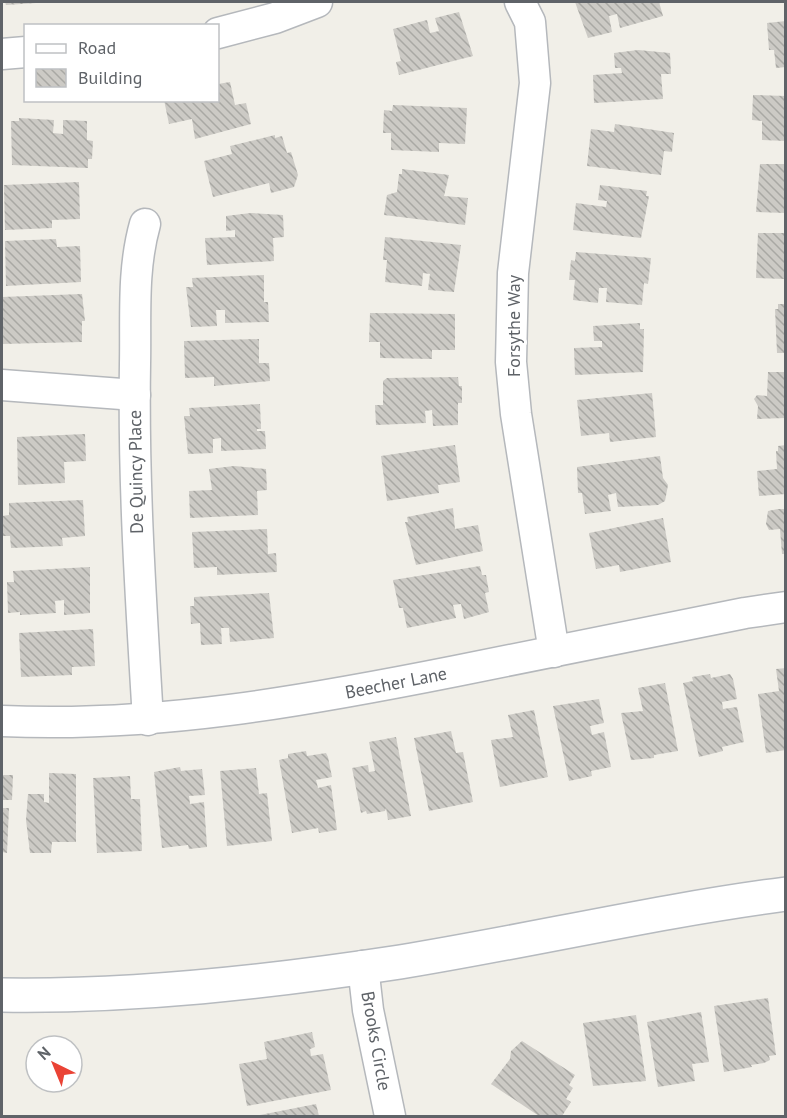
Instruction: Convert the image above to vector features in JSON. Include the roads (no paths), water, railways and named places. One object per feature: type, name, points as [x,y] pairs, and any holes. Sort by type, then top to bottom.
[{"type":"main road","points":[[2,994],[143,990],[261,981],[363,966],[786,894]]},
{"type":"street","points":[[219,33],[275,18],[317,2]]},
{"type":"street","name":"Forsythe Way","points":[[520,2],[530,22],[535,83],[513,273],[511,362],[516,414],[554,651]]},
{"type":"street","points":[[2,54],[24,52]]},
{"type":"street","name":"De Quincy Place","points":[[145,224],[136,254],[135,395],[137,525],[148,720]]},
{"type":"street","points":[[2,385],[135,395]]},
{"type":"street","name":"Beecher Lane","points":[[2,721],[148,720],[325,697],[744,613],[786,608]]},
{"type":"street","name":"Brooks Circle","points":[[363,966],[368,1010],[390,1116]]}]
